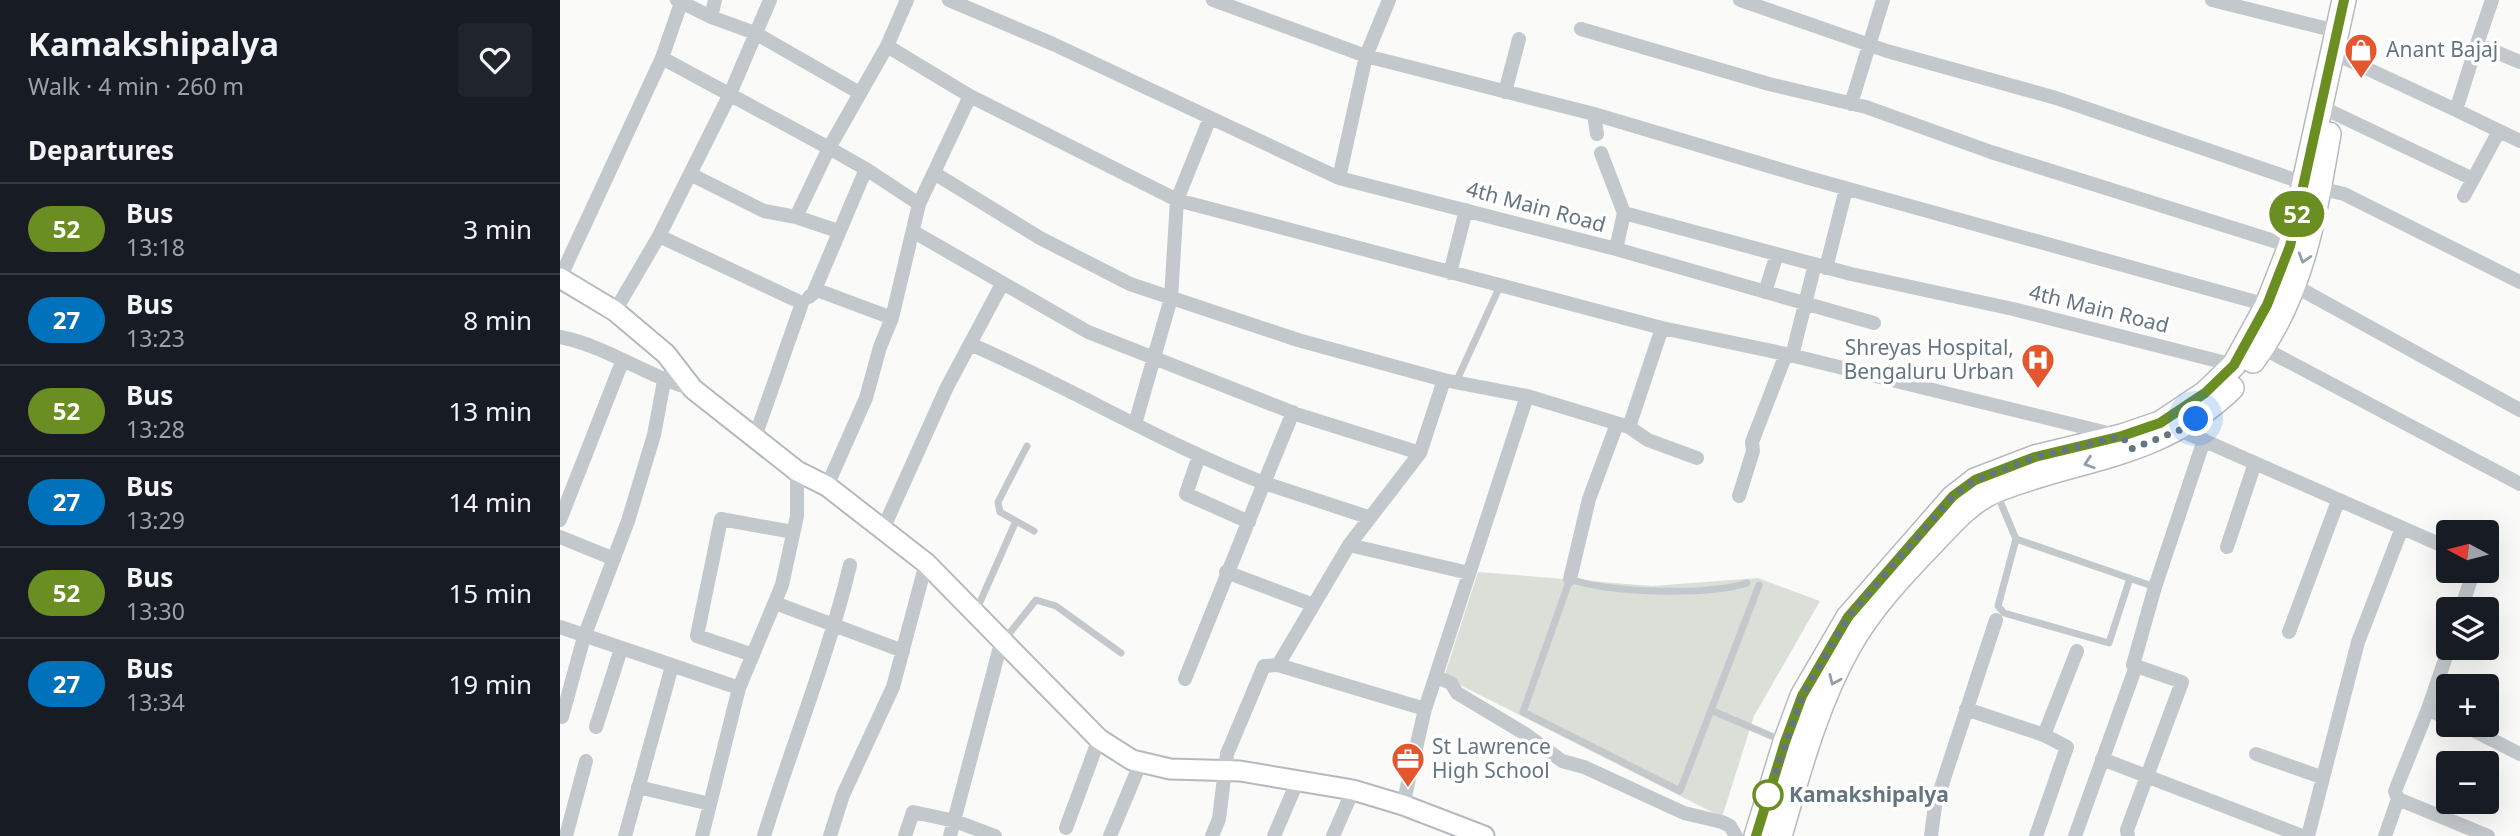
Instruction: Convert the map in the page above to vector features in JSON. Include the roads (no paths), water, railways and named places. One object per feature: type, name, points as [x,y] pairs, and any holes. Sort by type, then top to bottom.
[{"type":"main road","points":[[1756,836],[1802,696],[1848,617],[1953,496],[1975,480],[2035,457],[2127,443],[2180,430],[2211,408],[2239,382],[2263,348],[2295,286],[2306,252],[2311,186],[2336,31],[2344,0]]},
{"type":"main road","points":[[1780,836],[1810,733],[1849,646],[1898,579],[1969,507],[1995,491],[2127,443],[2205,393],[2234,365],[2267,305],[2311,186],[2332,113],[2342,57],[2359,0]]},
{"type":"street","points":[[711,17],[715,0]]},
{"type":"street","points":[[615,311],[659,236],[730,94],[770,0]]},
{"type":"street","points":[[796,217],[858,92],[887,46],[907,0]]},
{"type":"street","name":"4th Main Road","points":[[949,0],[982,6],[1339,178],[1616,249],[1624,213],[1821,266],[2013,309],[2234,365]]},
{"type":"street","points":[[1213,0],[1366,56],[1594,114],[1846,189],[2267,305]]},
{"type":"street","points":[[1339,178],[1366,56],[1389,0]]},
{"type":"street","points":[[1740,0],[1869,45],[2056,98],[2311,186],[2344,194],[2520,282]]},
{"type":"street","points":[[1851,104],[1883,0]]},
{"type":"street","points":[[2212,0],[2336,31]]},
{"type":"street","points":[[2456,110],[2492,0]]},
{"type":"street","points":[[562,716],[584,637],[614,559],[670,376],[666,354],[615,311],[560,278],[662,58],[679,1],[711,17],[755,33],[858,92]]},
{"type":"street","points":[[1581,29],[1769,84],[1851,104],[1991,152],[2290,246]]},
{"type":"street","points":[[1505,92],[1518,39]]},
{"type":"street","points":[[2477,44],[2520,62]]},
{"type":"street","points":[[887,46],[970,96],[1177,200],[1662,328],[1789,355],[2127,443]]},
{"type":"street","points":[[2342,57],[2520,141]]},
{"type":"street","points":[[662,58],[866,169],[919,204]]},
{"type":"street","points":[[827,486],[866,398],[892,318],[919,204],[970,96]]},
{"type":"street","points":[[2332,113],[2473,179]]},
{"type":"street","points":[[1594,114],[1597,134]]},
{"type":"street","points":[[1135,424],[1171,298],[1177,200],[1210,118]]},
{"type":"street","points":[[2464,196],[2499,131]]},
{"type":"street","points":[[1601,153],[1624,213]]},
{"type":"street","points":[[755,437],[807,298],[866,169]]},
{"type":"street","points":[[934,173],[1040,238],[1130,284],[1298,340],[1450,381],[1527,396],[1623,426],[1648,440],[1697,458]]},
{"type":"street","points":[[690,174],[764,211],[796,217],[838,231]]},
{"type":"street","points":[[1739,496],[1753,451],[1752,442],[1789,355],[1846,189]]},
{"type":"street","points":[[1450,273],[1466,210]]},
{"type":"street","points":[[914,232],[1088,332],[1293,412],[1420,453]]},
{"type":"street","points":[[659,236],[807,298]]},
{"type":"street","points":[[1616,249],[1874,323]]},
{"type":"street","points":[[1765,292],[1777,254]]},
{"type":"street","points":[[883,530],[947,387],[1002,284]]},
{"type":"street","points":[[2295,286],[2520,410]]},
{"type":"street","points":[[807,298],[817,290],[892,318]]},
{"type":"street","points":[[1570,579],[1589,499],[1623,426],[1662,328]]},
{"type":"street","points":[[560,337],[585,342],[622,362],[670,376],[693,389],[797,471],[827,486],[926,563],[1001,643],[1099,739],[1141,762],[1185,772],[1227,771],[1353,790],[1403,805],[1481,835]]},
{"type":"street","points":[[970,345],[1025,368],[1199,456],[1264,483],[1368,517]]},
{"type":"street","points":[[2263,348],[2520,485]]},
{"type":"street","points":[[560,520],[622,362]]},
{"type":"street","points":[[1278,666],[1311,604],[1349,545],[1420,453],[1450,381]]},
{"type":"street","points":[[1403,805],[1425,709],[1527,396]]},
{"type":"street","points":[[1185,679],[1226,572],[1293,412]]},
{"type":"street","points":[[2180,430],[2436,543]]},
{"type":"street","points":[[2075,836],[2135,669],[2133,665],[2155,587],[2204,440]]},
{"type":"street","points":[[1199,456],[1186,494],[1249,522]]},
{"type":"street","points":[[2227,547],[2255,463]]},
{"type":"street","points":[[702,836],[739,688],[782,585],[797,516],[797,471]]},
{"type":"street","points":[[2289,632],[2338,501]]},
{"type":"street","points":[[753,655],[696,636],[721,519],[793,532]]},
{"type":"street","points":[[2308,836],[2321,777],[2358,642],[2402,528]]},
{"type":"street","points":[[560,537],[614,559]]},
{"type":"street","points":[[1349,545],[1469,573]]},
{"type":"street","points":[[830,836],[843,795],[893,687],[926,563]]},
{"type":"street","points":[[764,836],[792,744],[835,626],[850,565]]},
{"type":"street","points":[[1226,572],[1311,604]]},
{"type":"street","points":[[775,603],[903,651]]},
{"type":"street","points":[[1931,836],[1935,806],[1996,620]]},
{"type":"street","points":[[560,627],[739,688]]},
{"type":"street","points":[[950,836],[1001,643]]},
{"type":"street","points":[[596,727],[621,649]]},
{"type":"street","points":[[2044,735],[2077,651]]},
{"type":"street","points":[[2385,836],[2398,799],[2395,791],[2445,660]]},
{"type":"street","points":[[2128,836],[2127,830],[2182,682],[2133,665]]},
{"type":"street","points":[[625,836],[672,666]]},
{"type":"street","points":[[1212,836],[1219,819],[1227,754],[1264,666],[1278,666],[1425,709]]},
{"type":"street","points":[[1436,677],[1451,683],[1457,693],[1562,761],[1584,767],[1684,813],[1722,822],[1730,826],[1736,836]]},
{"type":"street","points":[[1966,709],[2044,735],[2067,747],[2036,836]]},
{"type":"street","points":[[2428,709],[2436,713]]},
{"type":"street","points":[[2487,737],[2520,754]]},
{"type":"street","points":[[1066,828],[1099,739]]},
{"type":"street","points":[[2256,754],[2321,777]]},
{"type":"street","points":[[2102,759],[2302,836]]},
{"type":"street","points":[[566,836],[586,761]]},
{"type":"street","points":[[1110,836],[1141,762]]},
{"type":"street","points":[[1274,836],[1298,780]]},
{"type":"street","points":[[638,788],[710,804]]},
{"type":"street","points":[[1333,836],[1353,790]]},
{"type":"street","points":[[2398,799],[2488,836]]},
{"type":"street","points":[[905,836],[913,812],[955,821],[995,836]]},
{"type":"lane","points":[[1450,381],[1500,286]]},
{"type":"lane","points":[[1027,446],[998,502],[1000,512],[1034,531]]},
{"type":"lane","points":[[1995,491],[2016,539],[1998,606],[2004,613],[2109,643],[2130,578]]},
{"type":"lane","points":[[974,614],[1016,521]]},
{"type":"lane","points":[[2016,539],[2155,587]]},
{"type":"lane","points":[[1747,583],[1727,590],[1684,591],[1586,584],[1570,579],[1523,712],[1680,791],[1713,711],[1759,585]]},
{"type":"lane","points":[[1001,643],[1035,600],[1056,606],[1121,653]]},
{"type":"lane","points":[[1713,711],[1785,742]]},
{"type":"place","name":"Anant Bajaj","points":[[2361,80]]},
{"type":"place","name":"Shreyas Hospital, Bengaluru Urban","points":[[2038,390]]},
{"type":"place","name":"St Lawrence High School","points":[[1408,789]]},
{"type":"place","name":"Kamakshipalya","points":[[1768,795]]}]
